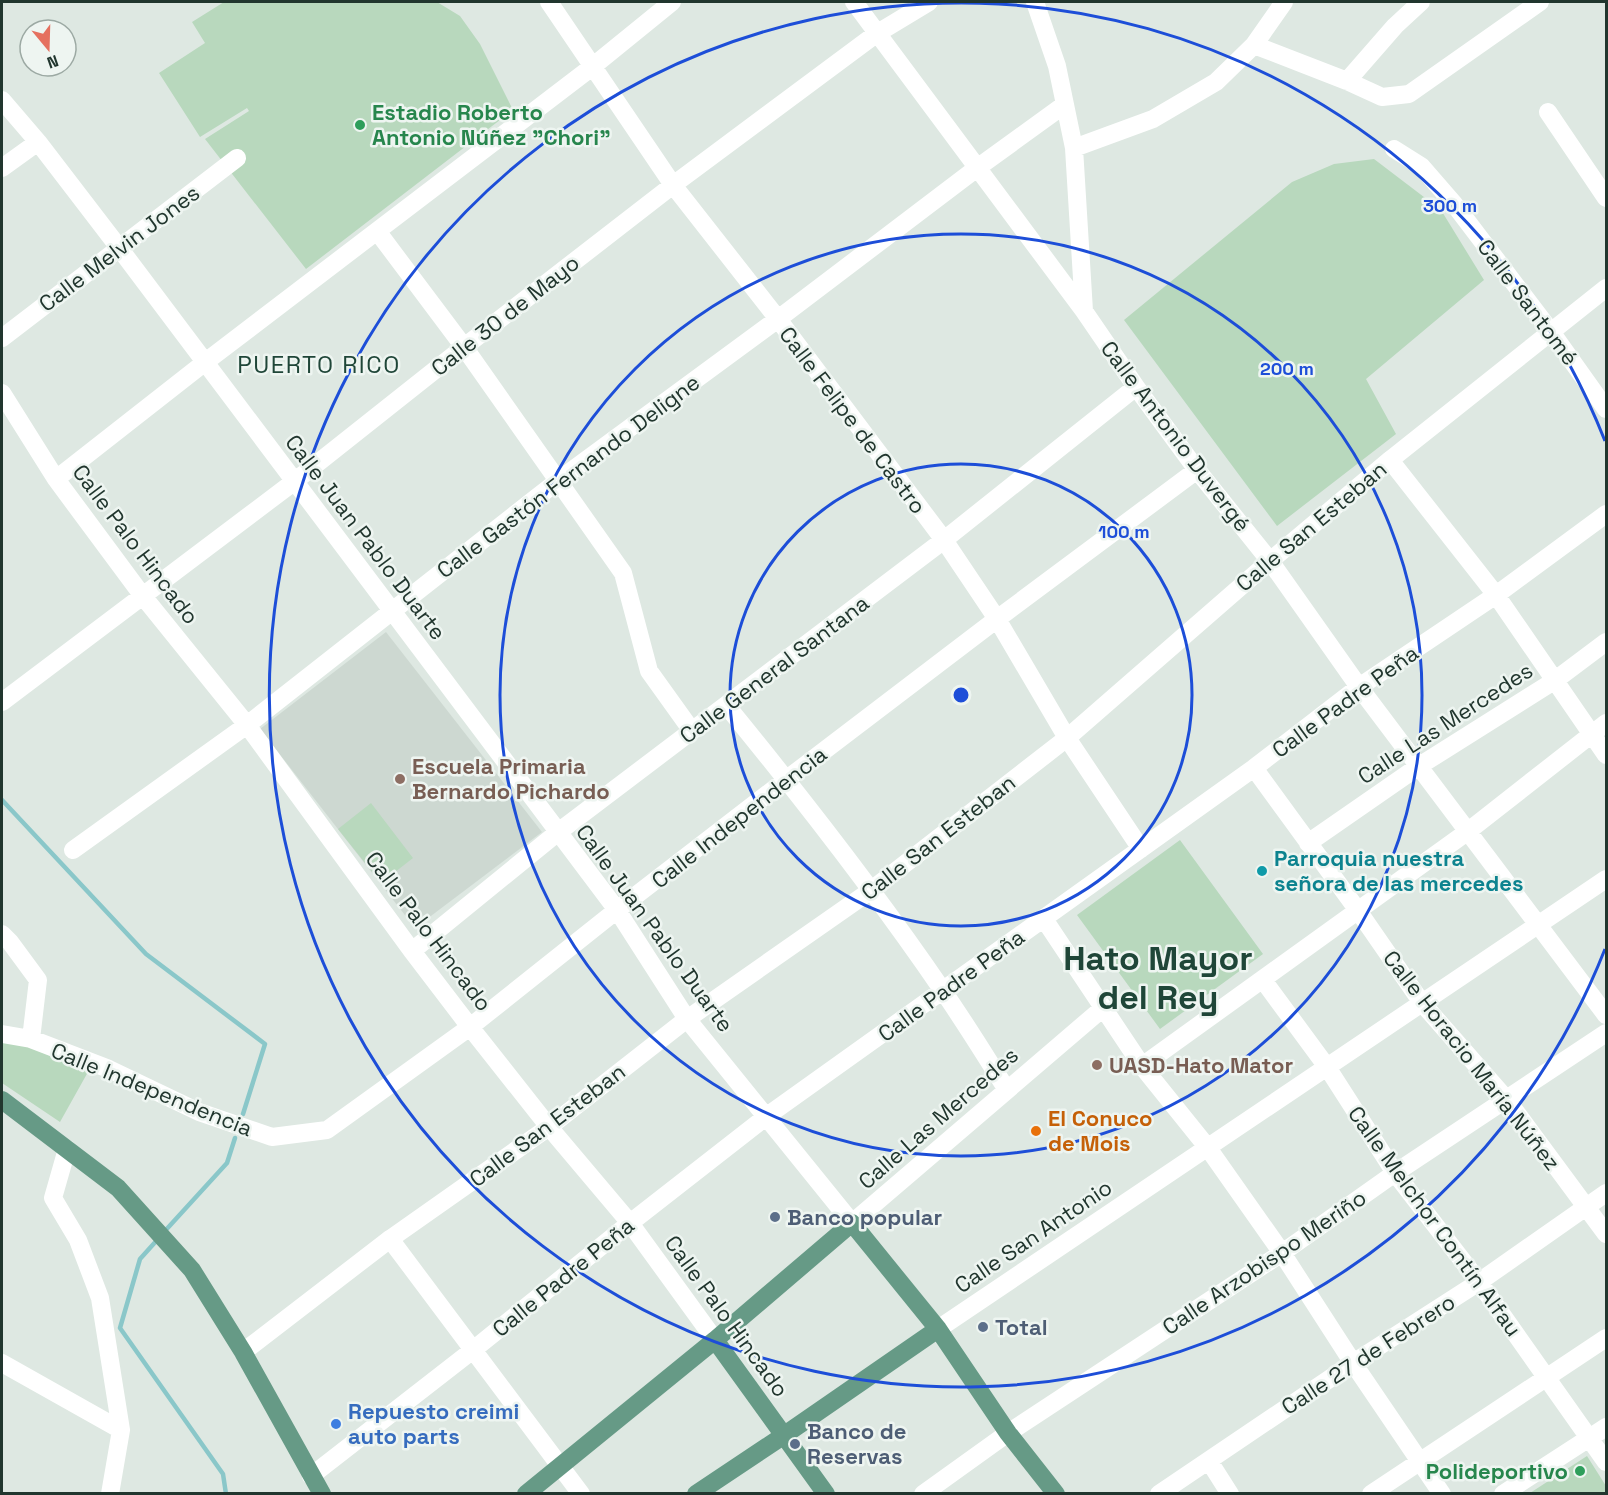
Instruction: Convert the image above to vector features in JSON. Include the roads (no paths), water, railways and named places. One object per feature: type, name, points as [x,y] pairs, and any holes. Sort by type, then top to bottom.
[{"type":"main road","points":[[2,1100],[118,1188],[192,1270],[243,1352],[322,1494]]},
{"type":"main road","name":"Calle Juan Pablo Duarte","points":[[852,1223],[938,1329],[1008,1432],[1056,1494]]},
{"type":"main road","name":"Calle Las Mercedes","points":[[526,1494],[715,1340],[852,1223]]},
{"type":"main road","name":"Calle San Antonio","points":[[696,1494],[938,1329]]},
{"type":"main road","name":"Calle Palo Hincado","points":[[715,1340],[826,1494]]},
{"type":"street","name":"Calle Felipe de Castro","points":[[549,2],[673,185],[778,319],[944,540],[997,619],[1066,738],[1141,849]]},
{"type":"street","points":[[56,479],[592,67],[672,2]]},
{"type":"street","name":"Calle Antonio Duvergé","points":[[854,2],[1084,311],[1197,470],[1270,561],[1359,687],[1606,1016]]},
{"type":"street","name":"Calle 30 de Mayo","points":[[2,702],[296,481],[673,185],[876,34],[929,2]]},
{"type":"street","points":[[1035,2],[1057,66],[1074,148],[1084,311]]},
{"type":"street","points":[[1074,148],[1153,119],[1216,82],[1254,45],[1284,2]]},
{"type":"street","points":[[1347,81],[1395,26],[1421,2]]},
{"type":"street","points":[[1254,45],[1382,97],[1409,94],[1540,2]]},
{"type":"street","name":"Calle Juan Pablo Duarte","points":[[2,100],[38,142],[120,249],[617,910],[687,1019],[852,1223]]},
{"type":"street","name":"Calle Gastón Fernando Deligne","points":[[74,850],[247,725],[559,480],[1064,105]]},
{"type":"street","points":[[1548,112],[1606,198]]},
{"type":"street","points":[[2,168],[38,142]]},
{"type":"street","name":"Calle Santomé","points":[[1394,149],[1421,166],[1454,204],[1552,333],[1606,409]]},
{"type":"street","name":"Calle Melvin Jones","points":[[2,338],[237,158]]},
{"type":"street","points":[[377,231],[464,347],[623,573],[649,671],[692,731]]},
{"type":"street","name":"Calle San Esteban","points":[[243,1352],[390,1239],[549,1127],[687,1019],[870,891],[1066,738],[1389,460],[1606,288]]},
{"type":"street","name":"Calle General Santana","points":[[412,951],[557,833],[944,540],[1136,387]]},
{"type":"street","name":"Calle Palo Hincado","points":[[2,393],[56,479],[142,595],[247,725],[412,951],[549,1127],[630,1223],[715,1340]]},
{"type":"street","points":[[1389,460],[1496,595],[1554,681],[1599,728],[1606,755]]},
{"type":"street","name":"Calle Independencia","points":[[2,1034],[31,1039],[110,1069],[199,1112],[272,1137],[327,1130],[470,1027],[617,910],[997,619],[1197,470]]},
{"type":"street","name":"Calle Padre Peña","points":[[311,1476],[767,1116],[1254,768],[1359,687],[1496,595],[1606,514]]},
{"type":"street","name":"Calle Las Mercedes","points":[[1308,843],[1419,766],[1554,681],[1606,642]]},
{"type":"street","points":[[726,705],[787,780],[870,891],[943,991],[1008,1090]]},
{"type":"street","points":[[1142,1066],[1359,912],[1467,832],[1599,728]]},
{"type":"street","name":"Calle Horacio María Núñez","points":[[1254,768],[1422,1003],[1507,1100],[1606,1234]]},
{"type":"street","name":"Calle San Antonio","points":[[938,1329],[1606,879]]},
{"type":"street","points":[[1044,919],[1142,1066],[1208,1148],[1282,1253],[1442,1494]]},
{"type":"street","points":[[2,934],[38,980],[31,1039]]},
{"type":"street","name":"Calle Melchor Contín Alfau","points":[[1263,980],[1327,1067],[1395,1173],[1479,1282],[1606,1462]]},
{"type":"street","name":"Calle Las Mercedes","points":[[852,1223],[1103,1008]]},
{"type":"street","name":"Calle Arzobispo Meriño","points":[[923,1494],[1008,1432],[1282,1253],[1395,1173],[1606,1033]]},
{"type":"street","points":[[67,1149],[53,1198],[78,1240],[100,1298],[121,1430],[110,1494]]},
{"type":"street","name":"Calle 27 de Febrero","points":[[1159,1494],[1353,1363],[1479,1282],[1606,1193]]},
{"type":"street","points":[[390,1239],[581,1494]]},
{"type":"street","points":[[1371,1494],[1606,1338]]},
{"type":"street","points":[[2,1363],[121,1430]]},
{"type":"street","points":[[1503,1494],[1606,1427]]},
{"type":"street","points":[[1209,1461],[1230,1494]]},
{"type":"waterway","points":[[2,800],[146,954],[265,1044],[243,1114]]},
{"type":"waterway","points":[[164,1232],[227,1163],[235,1138]]},
{"type":"waterway","points":[[158,1239],[140,1259],[120,1328],[223,1474],[226,1494]]},
{"type":"place","name":"Estadio Roberto Antonio Núñez \"Chori\"","points":[[360,125]]},
{"type":"place","name":"Escuela Primaria Bernardo Pichardo","points":[[400,779]]},
{"type":"place","name":"Parroquia nuestra señora de las mercedes","points":[[1262,871]]},
{"type":"place","name":"UASD-Hato Mator","points":[[1097,1065]]},
{"type":"place","name":"El Conuco de Mois","points":[[1036,1131]]},
{"type":"place","name":"Banco popular","points":[[775,1217]]},
{"type":"place","name":"Total","points":[[983,1327]]},
{"type":"place","name":"Repuesto creimi auto parts","points":[[336,1424]]},
{"type":"place","name":"Banco de Reservas","points":[[795,1444]]},
{"type":"place","name":"Polideportivo","points":[[1580,1471]]},
{"type":"district","name":"PUERTO RICO","points":[[319,364]]},
{"type":"district","name":"Hato Mayor del Rey","points":[[1158,978]]}]
